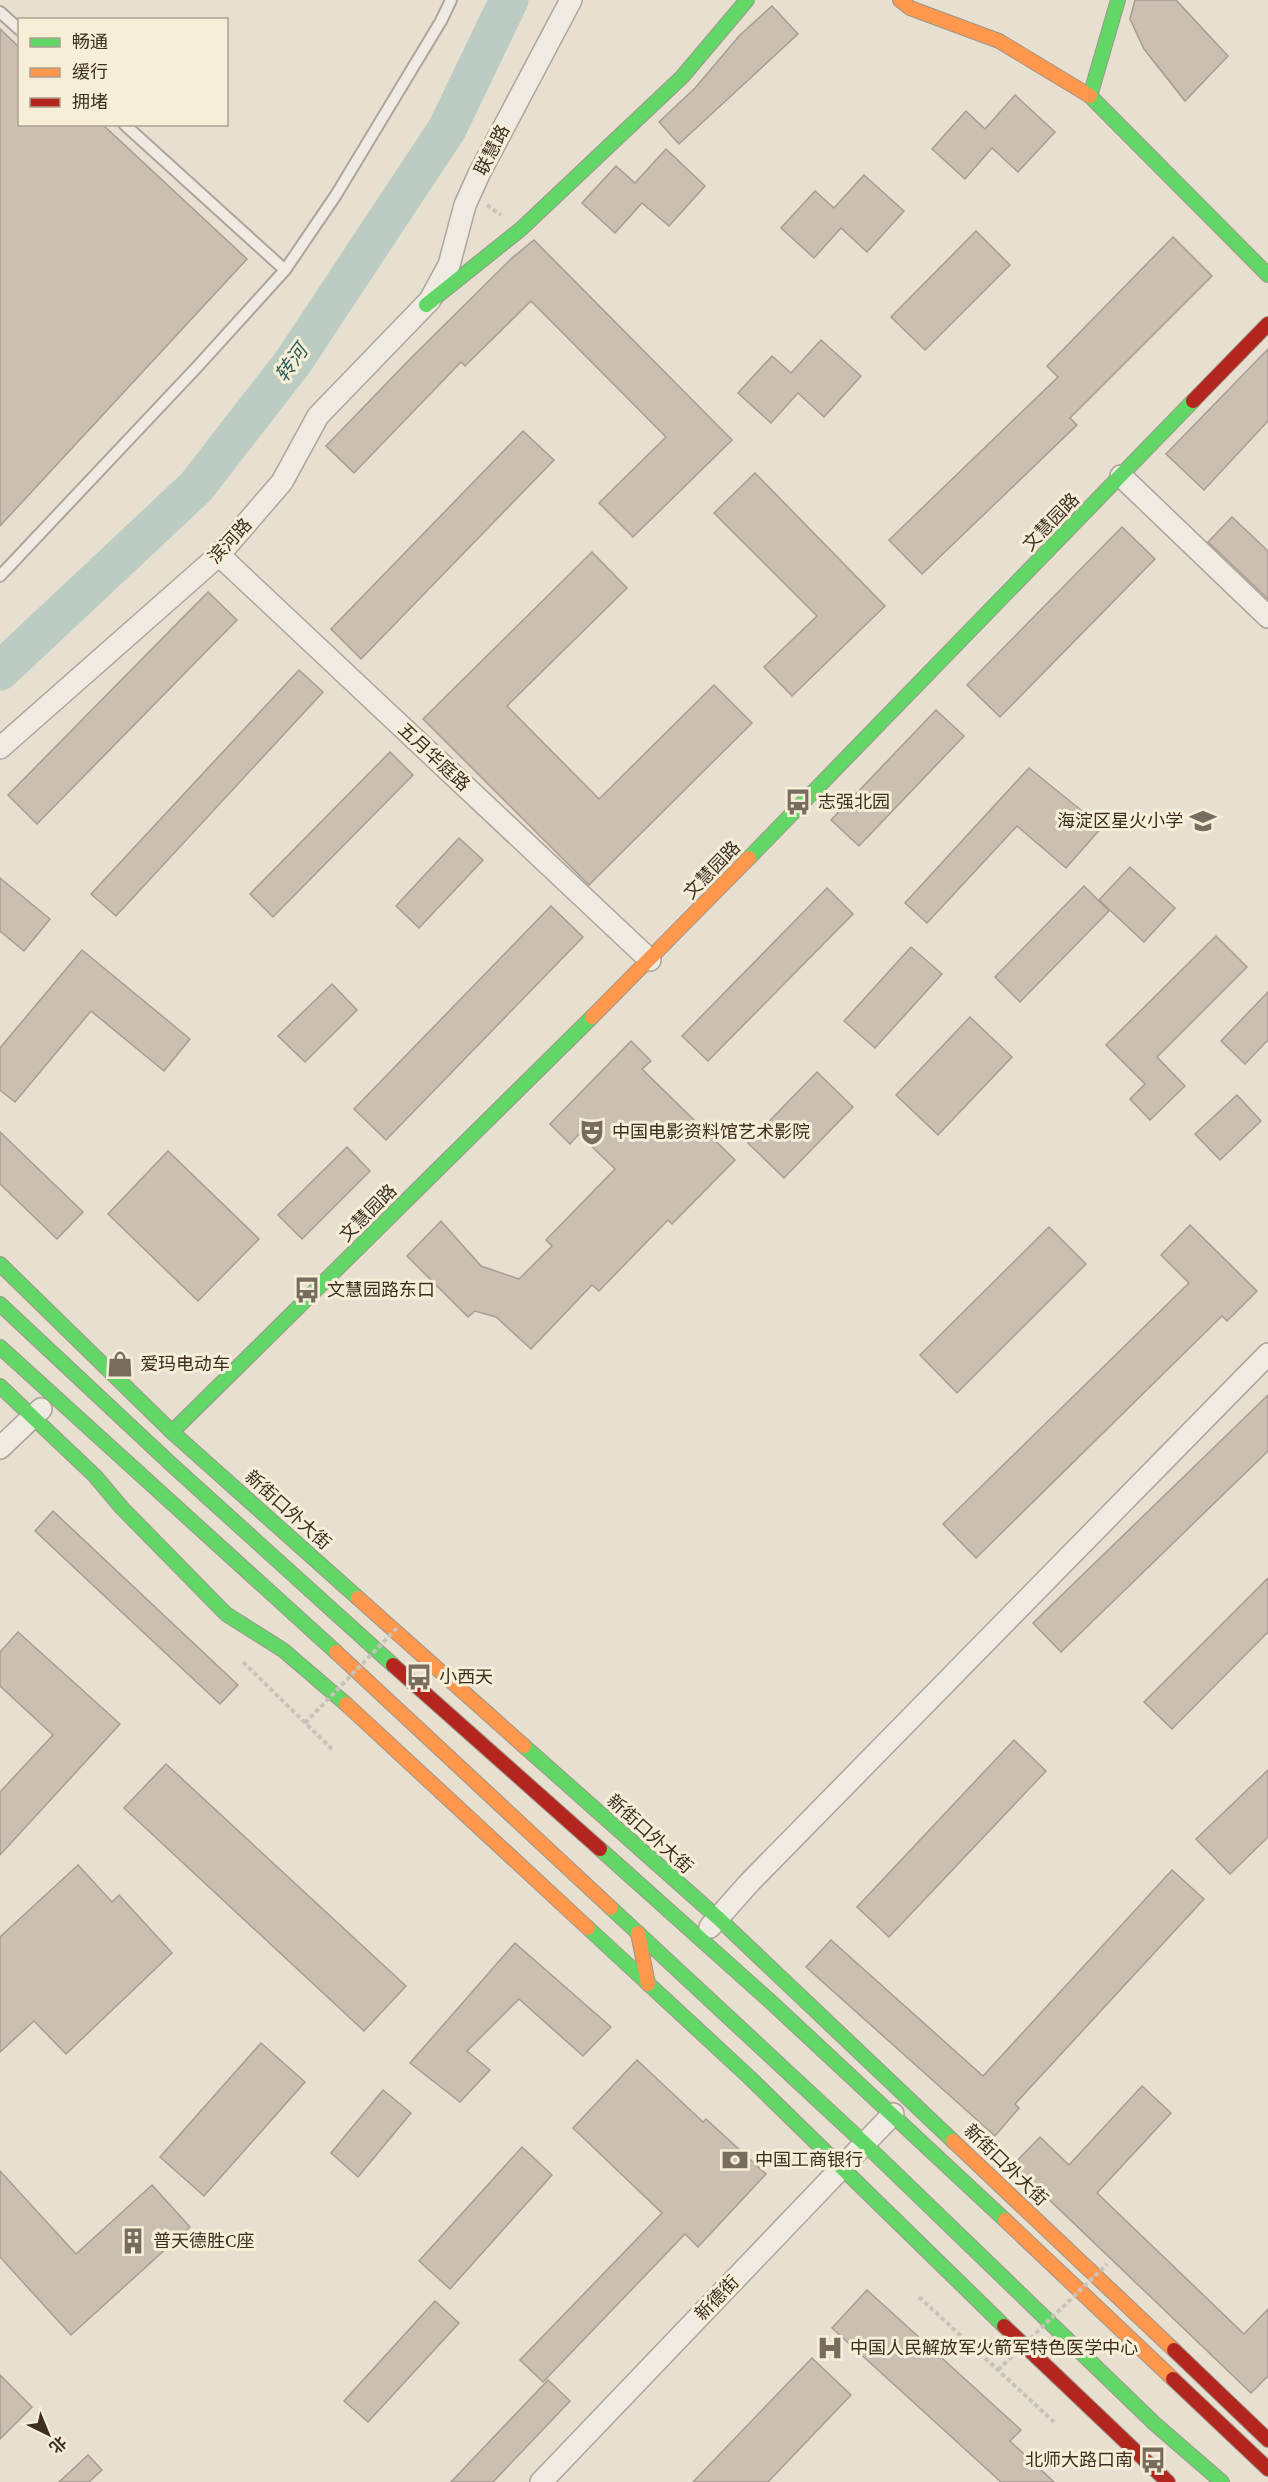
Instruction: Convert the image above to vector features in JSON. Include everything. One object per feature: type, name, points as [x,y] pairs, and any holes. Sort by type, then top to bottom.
[{"type":"street","name":"联慧路","points":[[426,305],[449,266],[470,193],[571,0]]},
{"type":"street","points":[[426,305],[521,229],[682,76],[747,0]]},
{"type":"street","points":[[900,0],[910,8],[999,41],[1090,96],[1268,275]]},
{"type":"street","points":[[1090,96],[1118,0]]},
{"type":"street","name":"滨河路","points":[[0,748],[219,555],[282,482],[311,425],[324,409],[426,305]]},
{"type":"street","name":"文慧园路","points":[[172,1432],[650,960],[1268,324]]},
{"type":"street","points":[[1121,476],[1268,617]]},
{"type":"street","name":"五月华庭路","points":[[219,555],[650,960]]},
{"type":"street","name":"新街口外大街","points":[[0,1264],[172,1432],[718,1918],[1268,2440]]},
{"type":"street","points":[[0,1290],[14,1318]]},
{"type":"street","points":[[0,1304],[418,1689],[699,1938],[893,2114],[1268,2469]]},
{"type":"street","points":[[0,1347],[313,1630],[865,2144],[1094,2366],[1221,2482]]},
{"type":"street","points":[[699,1938],[750,1882],[1268,1353]]},
{"type":"street","points":[[0,1386],[95,1476],[122,1508],[226,1614],[283,1650],[358,1714],[843,2168],[1105,2425],[1168,2482]]},
{"type":"street","points":[[0,1448],[54,1398]]},
{"type":"street","points":[[638,1933],[648,1984]]},
{"type":"street","name":"新德街","points":[[541,2482],[893,2114]]},
{"type":"lane","points":[[0,576],[207,357],[285,270],[336,195],[441,21],[451,0]]},
{"type":"lane","points":[[0,12],[18,28]]},
{"type":"lane","points":[[126,126],[285,270]]},
{"type":"path","points":[[470,193],[521,229]]},
{"type":"path","points":[[305,1723],[399,1626]]},
{"type":"path","points":[[243,1662],[334,1751]]},
{"type":"path","points":[[998,2370],[1107,2264]]},
{"type":"path","points":[[920,2297],[1054,2422]]},
{"type":"building","points":[[1135,0],[1176,0],[1228,56],[1185,101],[1144,49],[1130,19]]},
{"type":"building","points":[[772,6],[798,34],[679,144],[659,122],[695,88],[740,35]]},
{"type":"building","points":[[0,29],[18,46],[18,126],[104,126],[247,259],[0,526]]},
{"type":"building","points":[[1015,95],[1055,132],[1018,172],[992,148],[965,179],[932,149],[966,111],[985,129]]},
{"type":"building","points":[[666,149],[705,186],[669,226],[642,203],[615,233],[582,203],[616,166],[635,183]]},
{"type":"building","points":[[864,175],[904,211],[867,252],[841,228],[814,258],[781,228],[815,191],[834,208]]},
{"type":"building","points":[[976,231],[1010,265],[925,350],[891,317]]},
{"type":"building","points":[[1173,237],[1212,276],[1070,418],[1077,425],[922,574],[889,540],[1058,377],[1047,366]]},
{"type":"building","points":[[534,240],[732,440],[633,537],[599,503],[666,437],[531,301],[465,366],[461,362],[354,473],[326,446],[412,357],[512,258]]},
{"type":"building","points":[[821,340],[861,376],[824,417],[798,393],[771,423],[738,393],[772,356],[791,373]]},
{"type":"building","points":[[1268,349],[1268,421],[1204,490],[1166,454]]},
{"type":"building","points":[[523,431],[554,460],[361,659],[331,629]]},
{"type":"building","points":[[755,473],[885,606],[792,696],[764,667],[817,616],[714,513]]},
{"type":"building","points":[[1232,517],[1268,551],[1268,599],[1208,542]]},
{"type":"building","points":[[1122,527],[1155,559],[1000,717],[967,685]]},
{"type":"building","points":[[592,552],[627,588],[507,706],[599,799],[714,685],[752,723],[589,885],[423,719]]},
{"type":"building","points":[[208,592],[237,620],[37,824],[8,795]]},
{"type":"building","points":[[299,670],[323,692],[116,916],[91,894]]},
{"type":"building","points":[[936,710],[964,736],[859,846],[831,820]]},
{"type":"building","points":[[390,752],[413,775],[273,917],[250,894]]},
{"type":"building","points":[[1029,768],[1102,827],[1066,868],[1017,826],[927,923],[905,903]]},
{"type":"building","points":[[459,838],[483,860],[419,928],[396,906]]},
{"type":"building","points":[[1130,867],[1175,908],[1144,942],[1099,900]]},
{"type":"building","points":[[0,878],[50,919],[24,951],[0,931]]},
{"type":"building","points":[[1084,886],[1109,911],[1020,1002],[995,977]]},
{"type":"building","points":[[827,888],[853,914],[708,1061],[682,1036]]},
{"type":"building","points":[[551,906],[583,937],[386,1140],[354,1109]]},
{"type":"building","points":[[1216,936],[1247,967],[1157,1057],[1185,1086],[1150,1120],[1130,1099],[1145,1084],[1106,1045]]},
{"type":"building","points":[[911,947],[942,974],[875,1048],[844,1021]]},
{"type":"building","points":[[82,950],[190,1039],[164,1071],[91,1011],[15,1102],[0,1090],[0,1048]]},
{"type":"building","points":[[332,984],[357,1010],[305,1062],[278,1036]]},
{"type":"building","points":[[1268,992],[1268,1040],[1245,1064],[1221,1041]]},
{"type":"building","points":[[970,1017],[1012,1057],[938,1135],[896,1095]]},
{"type":"building","points":[[631,1041],[651,1061],[642,1069],[735,1160],[672,1224],[668,1220],[599,1291],[592,1285],[531,1349],[496,1317],[475,1311],[468,1317],[407,1256],[441,1221],[481,1266],[519,1279],[552,1246],[546,1240],[615,1169],[579,1134],[570,1144],[550,1124]]},
{"type":"building","points":[[817,1072],[853,1107],[784,1178],[748,1143]]},
{"type":"building","points":[[1237,1095],[1261,1121],[1220,1160],[1195,1134]]},
{"type":"building","points":[[0,1132],[83,1212],[57,1239],[0,1184]]},
{"type":"building","points":[[347,1147],[370,1171],[302,1239],[278,1215]]},
{"type":"building","points":[[168,1151],[259,1239],[198,1301],[108,1214]]},
{"type":"building","points":[[1190,1225],[1257,1291],[1227,1321],[1222,1316],[976,1558],[943,1524],[1189,1283],[1161,1255]]},
{"type":"building","points":[[1049,1227],[1086,1264],[957,1393],[920,1355]]},
{"type":"building","points":[[1268,1395],[1268,1451],[1061,1652],[1033,1623]]},
{"type":"building","points":[[53,1511],[238,1685],[220,1704],[35,1531]]},
{"type":"building","points":[[1268,1578],[1268,1632],[1172,1729],[1144,1702]]},
{"type":"building","points":[[18,1632],[120,1724],[0,1855],[0,1792],[53,1735],[0,1686],[0,1652]]},
{"type":"building","points":[[1014,1740],[1046,1771],[889,1937],[857,1907]]},
{"type":"building","points":[[166,1764],[406,1986],[364,2031],[124,1808]]},
{"type":"building","points":[[1268,1770],[1268,1837],[1230,1874],[1196,1839]]},
{"type":"building","points":[[78,1865],[112,1902],[119,1895],[172,1953],[66,2054],[34,2021],[0,2052],[0,1937]]},
{"type":"building","points":[[1172,1870],[1204,1899],[1015,2104],[1019,2108],[995,2136],[806,1967],[831,1940],[983,2076]]},
{"type":"building","points":[[515,1943],[611,2027],[583,2056],[519,1999],[467,2051],[490,2070],[460,2102],[410,2063]]},
{"type":"building","points":[[261,2043],[305,2082],[204,2196],[160,2157]]},
{"type":"building","points":[[637,2060],[703,2122],[706,2119],[766,2174],[698,2247],[685,2234],[543,2382],[520,2360],[662,2213],[573,2128]]},
{"type":"building","points":[[1142,2086],[1171,2113],[1097,2193],[1244,2334],[1268,2309],[1268,2376],[1251,2393],[1013,2165],[1040,2137],[1069,2165]]},
{"type":"building","points":[[383,2090],[411,2113],[358,2177],[331,2153]]},
{"type":"building","points":[[522,2147],[552,2175],[450,2289],[419,2261]]},
{"type":"building","name":"普天德胜C座","points":[[0,2171],[76,2254],[152,2185],[190,2227],[71,2335],[0,2257]]},
{"type":"building","points":[[867,2290],[1021,2430],[1010,2441],[1054,2482],[1001,2482],[832,2328]]},
{"type":"building","points":[[435,2301],[459,2323],[368,2422],[344,2401]]},
{"type":"building","points":[[812,2358],[851,2395],[768,2482],[693,2482]]},
{"type":"building","points":[[0,2375],[32,2407],[0,2439]]},
{"type":"building","points":[[548,2380],[570,2401],[493,2482],[451,2482]]},
{"type":"building","points":[[88,2455],[102,2470],[89,2482],[59,2482]]},
{"type":"waterway","name":"转河","points":[[0,671],[196,487],[293,362],[447,129],[509,0]]},
{"type":"traffic: fast","points":[[426,305],[521,229],[682,77],[747,0]]},
{"type":"traffic: fast","points":[[1118,0],[1090,96],[1268,275]]},
{"type":"traffic: fast","points":[[749,858],[1193,401]]},
{"type":"traffic: fast","points":[[172,1432],[592,1017]]},
{"type":"traffic: fast","points":[[0,1264],[172,1432],[358,1598]]},
{"type":"traffic: fast","points":[[0,1304],[172,1465],[393,1665]]},
{"type":"traffic: fast","points":[[0,1347],[336,1652]]},
{"type":"traffic: fast","points":[[0,1386],[95,1476],[122,1508],[226,1614],[283,1650],[346,1704]]},
{"type":"traffic: fast","points":[[524,1746],[718,1918],[953,2141]]},
{"type":"traffic: fast","points":[[600,1849],[771,2002],[1005,2220]]},
{"type":"traffic: fast","points":[[611,1908],[865,2144],[1155,2424],[1222,2482]]},
{"type":"traffic: fast","points":[[588,1928],[749,2077],[1004,2326]]},
{"type":"traffic: slow","points":[[900,0],[910,8],[999,41],[1090,96]]},
{"type":"traffic: slow","points":[[592,1017],[749,858]]},
{"type":"traffic: slow","points":[[358,1598],[524,1746]]},
{"type":"traffic: slow","points":[[336,1652],[611,1908]]},
{"type":"traffic: slow","points":[[346,1704],[588,1928]]},
{"type":"traffic: slow","points":[[638,1933],[648,1984]]},
{"type":"traffic: slow","points":[[953,2141],[1174,2350]]},
{"type":"traffic: slow","points":[[1005,2220],[1173,2379]]},
{"type":"traffic: jam","points":[[1193,401],[1268,324]]},
{"type":"traffic: jam","points":[[393,1665],[600,1849]]},
{"type":"traffic: jam","points":[[1004,2326],[1168,2482]]},
{"type":"traffic: jam","points":[[1174,2350],[1268,2440]]},
{"type":"traffic: jam","points":[[1173,2379],[1268,2469]]},
{"type":"place","name":"志强北园","points":[[798,802]]},
{"type":"place","name":"海淀区星火小学","points":[[1203,821]]},
{"type":"place","name":"中国电影资料馆艺术影院","points":[[592,1132]]},
{"type":"place","name":"文慧园路东口","points":[[307,1290]]},
{"type":"place","name":"爱玛电动车","points":[[120,1364]]},
{"type":"place","name":"小西天","points":[[419,1677]]},
{"type":"place","name":"中国工商银行","points":[[735,2160]]},
{"type":"place","name":"普天德胜C座","points":[[133,2241]]},
{"type":"place","name":"中国人民解放军火箭军特色医学中心","points":[[830,2348]]},
{"type":"place","name":"北师大路口南","points":[[1153,2460]]}]
